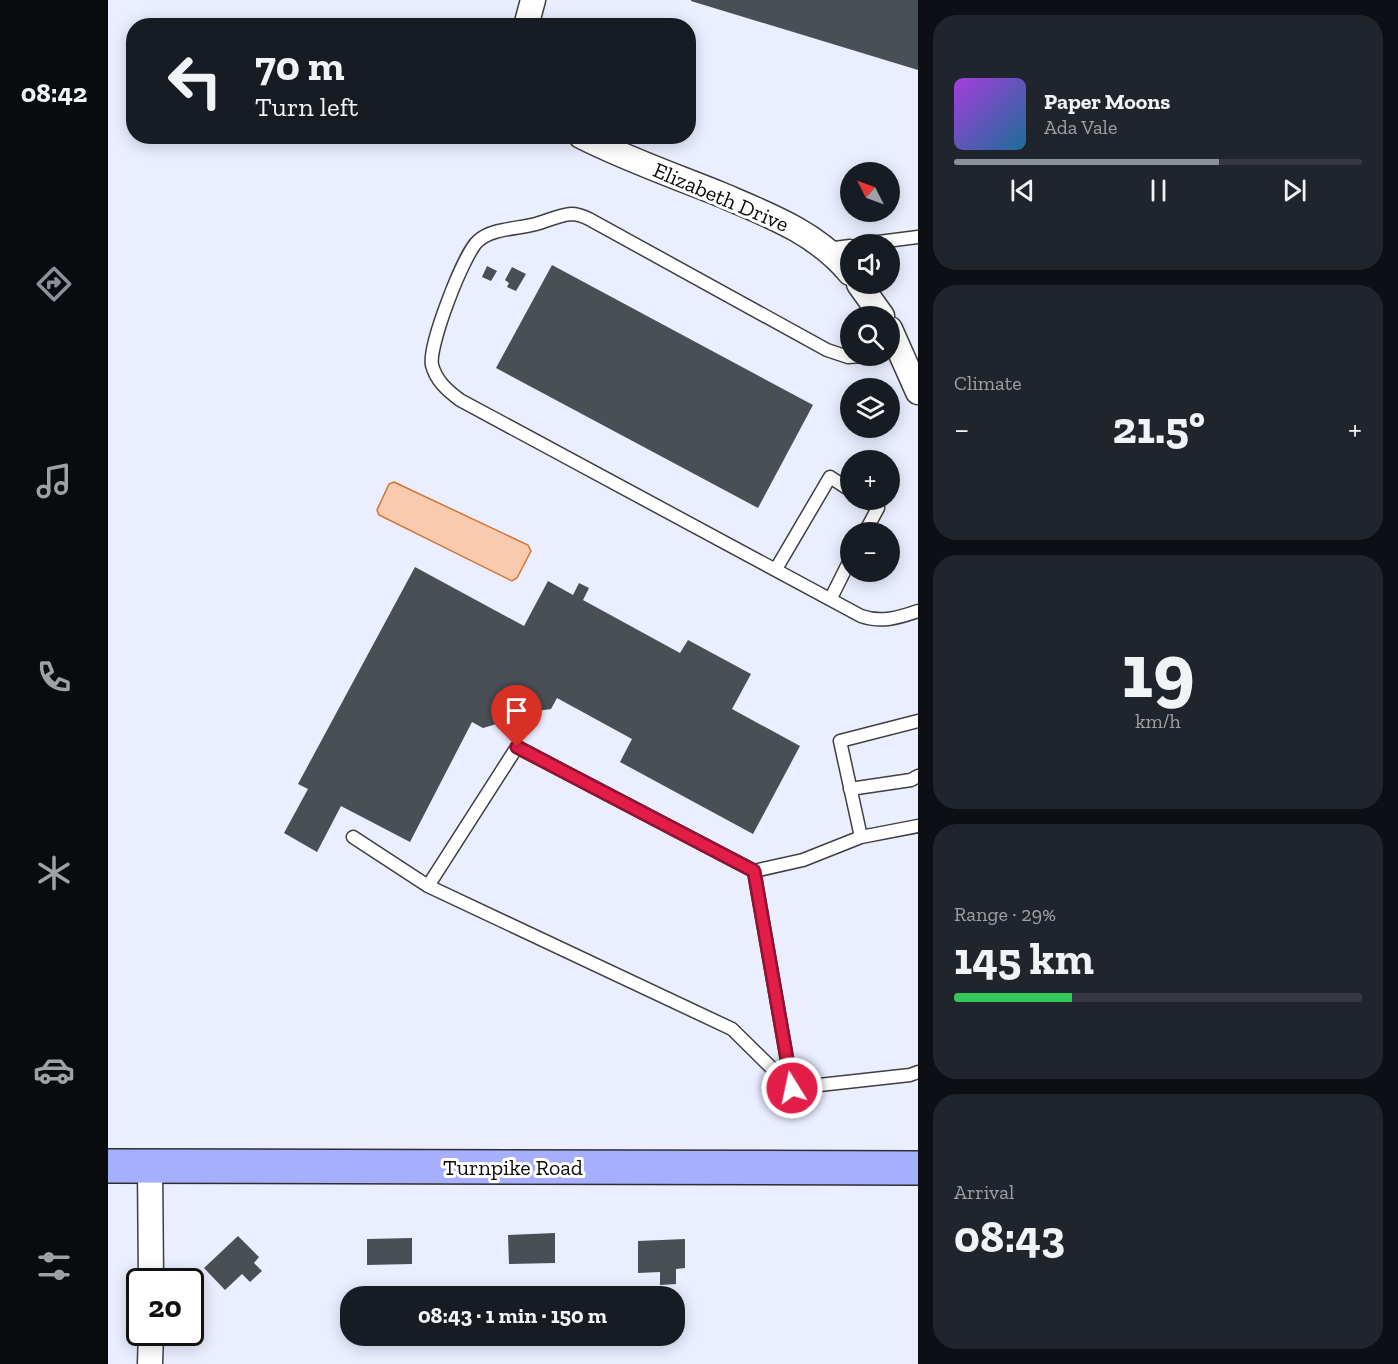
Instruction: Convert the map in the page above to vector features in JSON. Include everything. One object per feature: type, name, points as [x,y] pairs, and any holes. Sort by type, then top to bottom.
[{"type":"main road","name":"Turnpike Road","points":[[108,1166],[918,1168]]},
{"type":"street","points":[[528,18],[533,0]]},
{"type":"street","name":"Elizabeth Drive","points":[[600,144],[775,217],[816,240],[839,248]]},
{"type":"street","points":[[900,353],[917,385]]},
{"type":"street","points":[[150,1166],[151,1268]]},
{"type":"street","points":[[150,1364],[151,1346]]},
{"type":"lane","points":[[840,354],[827,350],[576,214],[484,236],[473,246],[462,267],[436,337],[432,359],[438,379],[452,393],[485,415],[861,616],[872,620],[901,617],[918,611]]},
{"type":"lane","points":[[900,239],[918,237]]},
{"type":"lane","points":[[776,569],[830,477],[840,484]]},
{"type":"lane","points":[[831,598],[840,580]]},
{"type":"lane","points":[[861,837],[840,741],[918,721]]},
{"type":"lane","points":[[428,886],[517,747],[754,871],[803,860],[861,837],[918,826]]},
{"type":"lane","points":[[850,789],[911,780],[918,776]]},
{"type":"lane","points":[[353,837],[428,886],[732,1029],[792,1088]]},
{"type":"lane","points":[[754,871],[792,1088]]},
{"type":"lane","points":[[792,1088],[910,1075],[918,1072]]},
{"type":"shaded area","points":[[394,482],[528,545],[531,551],[517,578],[512,581],[379,515],[377,510],[389,484]]},
{"type":"building","points":[[918,0],[918,70],[691,1]]},
{"type":"building","points":[[552,265],[813,405],[758,508],[496,368]]},
{"type":"building","points":[[487,266],[497,271],[491,281],[482,277]]},
{"type":"building","points":[[512,267],[526,274],[516,291],[507,287],[509,283],[505,280]]},
{"type":"building","points":[[415,567],[524,626],[548,581],[573,595],[579,583],[589,588],[583,600],[680,653],[688,640],[751,674],[732,709],[800,746],[753,834],[620,762],[632,739],[557,698],[551,709],[530,712],[522,707],[507,711],[500,723],[483,728],[472,722],[410,842],[341,806],[317,852],[284,833],[308,789],[298,784]]},
{"type":"building","points":[[555,1233],[555,1263],[509,1264],[508,1235]]},
{"type":"building","points":[[238,1236],[259,1257],[254,1263],[262,1271],[250,1282],[242,1274],[225,1290],[204,1268]]},
{"type":"building","points":[[412,1238],[412,1264],[367,1265],[367,1239]]},
{"type":"building","points":[[685,1239],[685,1268],[676,1269],[676,1284],[660,1285],[660,1272],[638,1273],[638,1241]]},
{"type":"route","points":[[517,747],[754,871],[792,1088]]}]
